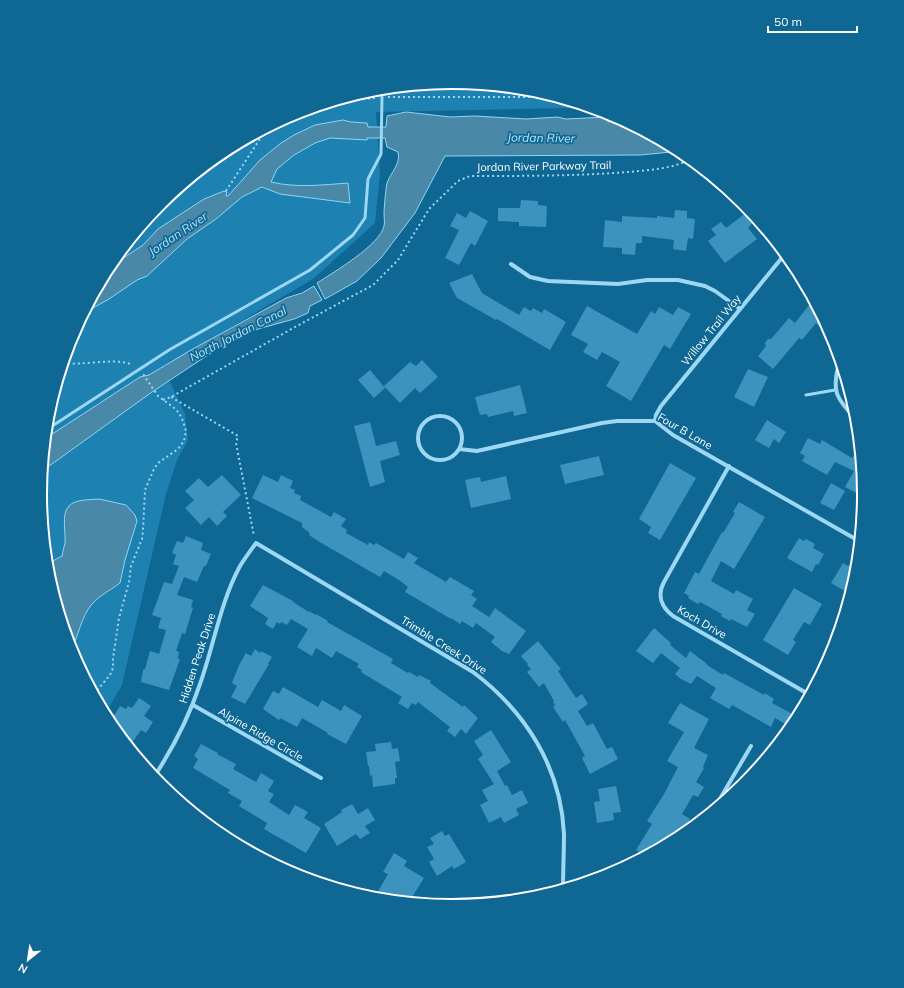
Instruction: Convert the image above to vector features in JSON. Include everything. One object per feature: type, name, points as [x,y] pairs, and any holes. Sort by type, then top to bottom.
[{"type":"street","name":"Willow Trail Way","points":[[655,421],[660,406],[781,258]]},
{"type":"street","points":[[511,264],[530,277],[548,282],[618,284],[647,280],[678,280],[705,286],[740,308]]},
{"type":"street","points":[[837,368],[835,375],[835,390],[848,409]]},
{"type":"street","points":[[434,416],[451,418],[458,424],[462,432],[462,441],[459,449],[454,455],[446,459],[437,459],[429,456],[422,451],[419,443],[418,434],[421,426],[434,416]]},
{"type":"street","name":"Four B Lane","points":[[459,449],[477,451],[602,423],[617,421],[655,421],[673,435],[855,538]]},
{"type":"street","name":"Koch Drive","points":[[729,466],[664,582],[660,590],[660,600],[665,609],[673,616],[805,692]]},
{"type":"street","name":"Hidden Peak Drive","points":[[158,771],[176,740],[193,704],[227,596],[240,565],[256,543]]},
{"type":"street","name":"Trimble Creek Drive","points":[[256,543],[458,662],[487,682],[512,707],[536,740],[554,782],[562,816],[564,834],[563,883]]},
{"type":"street","name":"Alpine Ridge Circle","points":[[193,704],[321,778]]},
{"type":"street","points":[[722,795],[751,746]]},
{"type":"lane","points":[[53,426],[99,397],[168,350],[310,270],[353,235],[365,218],[368,179],[381,154],[382,97]]},
{"type":"lane","points":[[806,395],[835,390]]},
{"type":"path","points":[[367,98],[532,97]]},
{"type":"path","points":[[226,191],[261,137]]},
{"type":"path","name":"Jordan River Parkway Trail","points":[[163,400],[171,397],[373,285],[398,260],[429,209],[458,181],[470,176],[595,175],[654,169],[685,163]]},
{"type":"path","points":[[68,363],[130,363],[138,369],[156,394],[179,413],[186,431],[184,441],[178,449],[158,463],[145,490],[142,539],[131,566],[129,582],[119,618],[113,668],[110,675],[98,690]]},
{"type":"path","points":[[171,397],[238,436],[236,443],[256,543]]},
{"type":"shaded area","points":[[452,89],[505,92],[577,108],[376,112],[380,173],[375,223],[313,279],[163,367],[185,414],[188,440],[177,460],[166,494],[122,685],[108,708],[89,673],[68,624],[50,547],[47,494],[50,441],[68,364],[101,291],[131,247],[166,208],[185,190],[227,157],[273,131],[322,110],[399,92]]},
{"type":"water","name":"Jordan River","points":[[406,112],[450,117],[475,116],[526,119],[557,117],[566,119],[600,117],[631,131],[669,152],[640,155],[445,156],[415,213],[381,258],[357,281],[325,299],[317,283],[355,258],[381,233],[384,226],[387,183],[397,164],[399,156],[398,152],[387,147],[385,138],[367,138],[367,140],[330,138],[315,143],[294,155],[277,169],[271,182],[290,185],[348,183],[350,203],[280,194],[262,187],[242,197],[216,219],[187,239],[147,276],[137,280],[92,308],[101,291],[123,259],[143,245],[158,229],[204,199],[224,191],[227,192],[226,196],[228,196],[260,160],[281,143],[315,125],[343,120],[367,123],[368,127],[386,127],[387,116]]},
{"type":"water","name":"North Jordan Canal","points":[[314,286],[322,300],[310,306],[308,313],[294,319],[258,329],[220,347],[152,392],[48,467],[51,435],[140,377],[149,375],[191,350],[286,298],[302,293]]},
{"type":"water","points":[[99,499],[126,505],[135,515],[137,521],[125,560],[120,583],[98,598],[88,609],[75,641],[61,599],[53,561],[62,556],[65,543],[65,513],[69,506],[75,502]]},
{"type":"building","points":[[521,200],[538,201],[538,205],[547,206],[546,227],[519,226],[519,222],[498,221],[498,208],[520,208]]},
{"type":"building","points":[[675,210],[687,211],[687,218],[695,219],[693,239],[688,238],[686,251],[673,249],[674,240],[642,236],[642,243],[636,243],[635,255],[622,254],[622,248],[603,247],[605,220],[622,222],[622,216],[657,218],[657,216],[674,218]]},
{"type":"building","points":[[470,211],[488,221],[475,246],[471,243],[459,265],[445,258],[459,230],[450,226],[457,213],[466,218]]},
{"type":"building","points":[[744,214],[752,223],[748,228],[757,239],[725,263],[708,241],[716,235],[711,229],[721,222],[726,228]]},
{"type":"building","points":[[472,274],[482,293],[519,315],[524,307],[531,311],[533,308],[542,313],[544,309],[566,322],[550,350],[457,298],[449,283]]},
{"type":"building","points":[[810,304],[820,325],[816,323],[802,340],[799,338],[773,369],[758,356],[766,346],[765,343],[768,339],[771,339],[789,318],[795,323]]},
{"type":"building","points":[[587,306],[637,334],[651,311],[655,314],[659,307],[673,315],[678,307],[691,314],[670,349],[664,345],[631,401],[606,386],[620,362],[602,352],[597,360],[583,352],[588,344],[571,335]]},
{"type":"building","points":[[422,360],[438,377],[420,393],[415,388],[400,403],[384,386],[410,362],[416,366]]},
{"type":"building","points":[[748,369],[768,377],[754,407],[734,397]]},
{"type":"building","points":[[370,370],[385,388],[374,398],[358,380]]},
{"type":"building","points":[[520,385],[527,413],[514,416],[513,411],[488,417],[487,414],[480,415],[475,397]]},
{"type":"building","points":[[767,420],[786,432],[779,443],[774,439],[769,448],[755,440]]},
{"type":"building","points":[[370,422],[376,446],[396,441],[400,455],[380,461],[385,482],[370,487],[354,426]]},
{"type":"building","points":[[808,438],[820,444],[822,440],[852,458],[855,456],[857,493],[845,487],[854,471],[835,462],[827,475],[802,461],[805,456],[800,453]]},
{"type":"building","points":[[599,456],[604,475],[565,484],[560,465]]},
{"type":"building","points":[[670,463],[696,478],[660,540],[648,533],[651,527],[639,519]]},
{"type":"building","points":[[222,475],[241,495],[223,512],[227,516],[217,526],[209,517],[201,525],[185,508],[194,500],[185,491],[199,478],[208,487]]},
{"type":"building","points":[[263,475],[278,482],[281,475],[293,481],[290,488],[295,490],[294,493],[301,496],[300,500],[331,517],[334,512],[346,519],[341,526],[347,530],[346,533],[368,545],[369,542],[374,545],[376,543],[404,559],[408,552],[418,558],[414,563],[446,582],[450,577],[474,591],[471,595],[477,599],[472,606],[489,617],[495,608],[526,631],[509,654],[502,651],[491,642],[495,637],[476,623],[473,628],[462,621],[460,624],[451,619],[405,592],[408,587],[399,580],[384,571],[380,577],[309,535],[310,533],[302,527],[302,523],[252,498]]},
{"type":"building","points":[[506,476],[511,499],[471,508],[465,480],[480,477],[481,482]]},
{"type":"building","points":[[831,483],[845,491],[834,510],[820,503]]},
{"type":"building","points":[[739,502],[765,517],[734,569],[721,561],[711,581],[734,594],[736,590],[753,599],[747,610],[755,614],[747,627],[731,619],[730,621],[721,616],[722,614],[700,602],[698,604],[688,598],[689,596],[684,593],[695,572],[699,574],[722,532],[723,533],[735,513],[733,512]]},
{"type":"building","points":[[186,536],[203,543],[201,550],[211,554],[197,582],[184,577],[177,595],[193,600],[191,607],[193,608],[185,634],[182,633],[176,651],[179,652],[178,659],[180,659],[169,690],[141,682],[143,670],[145,669],[150,651],[159,654],[166,630],[158,628],[161,618],[152,615],[164,582],[172,584],[179,566],[173,564],[176,555],[172,553],[177,541],[183,543]]},
{"type":"building","points":[[799,538],[804,541],[806,539],[815,544],[813,548],[824,554],[812,572],[787,558]]},
{"type":"building","points":[[843,563],[848,566],[851,564],[845,591],[831,583]]},
{"type":"building","points":[[263,585],[393,659],[391,663],[408,673],[409,672],[418,677],[419,675],[431,681],[430,683],[463,707],[464,705],[478,718],[466,734],[461,729],[455,737],[447,731],[450,727],[418,702],[416,705],[412,703],[408,709],[398,703],[402,697],[361,672],[362,670],[357,667],[359,664],[336,651],[332,658],[316,648],[312,656],[297,647],[308,629],[291,619],[287,625],[277,622],[273,629],[265,624],[268,618],[250,606]]},
{"type":"building","points":[[794,588],[822,604],[810,625],[804,622],[793,640],[796,642],[788,655],[763,640]]},
{"type":"building","points":[[654,628],[671,643],[670,645],[686,658],[690,651],[707,665],[723,675],[724,673],[764,695],[765,693],[774,699],[772,703],[792,714],[785,724],[775,718],[771,727],[732,705],[729,709],[710,698],[716,688],[697,676],[691,684],[681,679],[675,674],[680,668],[661,653],[653,663],[636,651]]},
{"type":"building","points":[[538,641],[561,669],[558,671],[576,698],[582,694],[588,704],[578,711],[587,726],[593,723],[607,749],[612,747],[618,759],[590,774],[582,758],[585,756],[565,720],[563,722],[553,707],[555,705],[553,702],[554,701],[544,683],[539,687],[527,672],[531,669],[521,656]]},
{"type":"building","points":[[255,649],[260,653],[261,651],[272,657],[245,704],[231,697],[237,686],[232,683],[239,665],[246,653],[251,656]]},
{"type":"building","points":[[283,687],[318,707],[322,700],[341,711],[344,705],[362,716],[346,744],[302,718],[297,727],[280,718],[279,720],[263,709],[273,691],[279,694]]},
{"type":"building","points":[[139,698],[151,706],[144,716],[153,722],[146,733],[141,730],[132,742],[113,716],[120,706],[126,709],[128,706],[132,708]]},
{"type":"building","points":[[680,703],[709,719],[694,748],[708,755],[703,767],[704,768],[696,782],[704,787],[698,797],[693,795],[682,814],[690,819],[687,823],[640,852],[636,850],[652,824],[647,821],[664,794],[678,767],[667,761],[684,732],[668,723]]},
{"type":"building","points":[[491,730],[511,762],[497,771],[512,795],[522,790],[528,803],[516,809],[519,815],[504,823],[501,817],[489,823],[480,805],[488,801],[482,790],[494,784],[478,759],[483,755],[474,741]]},
{"type":"building","points":[[391,742],[392,749],[398,748],[400,761],[395,762],[397,778],[395,778],[395,784],[373,787],[372,775],[370,776],[366,752],[376,751],[375,744]]},
{"type":"building","points":[[201,744],[236,764],[233,769],[256,782],[261,773],[274,781],[268,791],[274,794],[269,802],[289,815],[295,805],[308,812],[304,818],[321,828],[306,853],[264,829],[267,823],[239,806],[242,801],[228,793],[230,790],[193,768],[198,759],[194,756]]},
{"type":"building","points":[[616,786],[621,812],[613,813],[614,820],[597,823],[594,802],[600,801],[598,789]]},
{"type":"building","points":[[352,804],[358,814],[368,808],[375,820],[365,826],[370,833],[360,839],[356,834],[337,846],[324,824],[342,812],[341,810]]},
{"type":"building","points":[[442,831],[445,836],[449,834],[466,862],[454,869],[452,866],[437,876],[429,862],[434,859],[427,847],[434,844],[430,838]]},
{"type":"building","points":[[394,853],[407,861],[404,866],[424,878],[412,897],[399,896],[378,892],[388,874],[383,872]]}]
